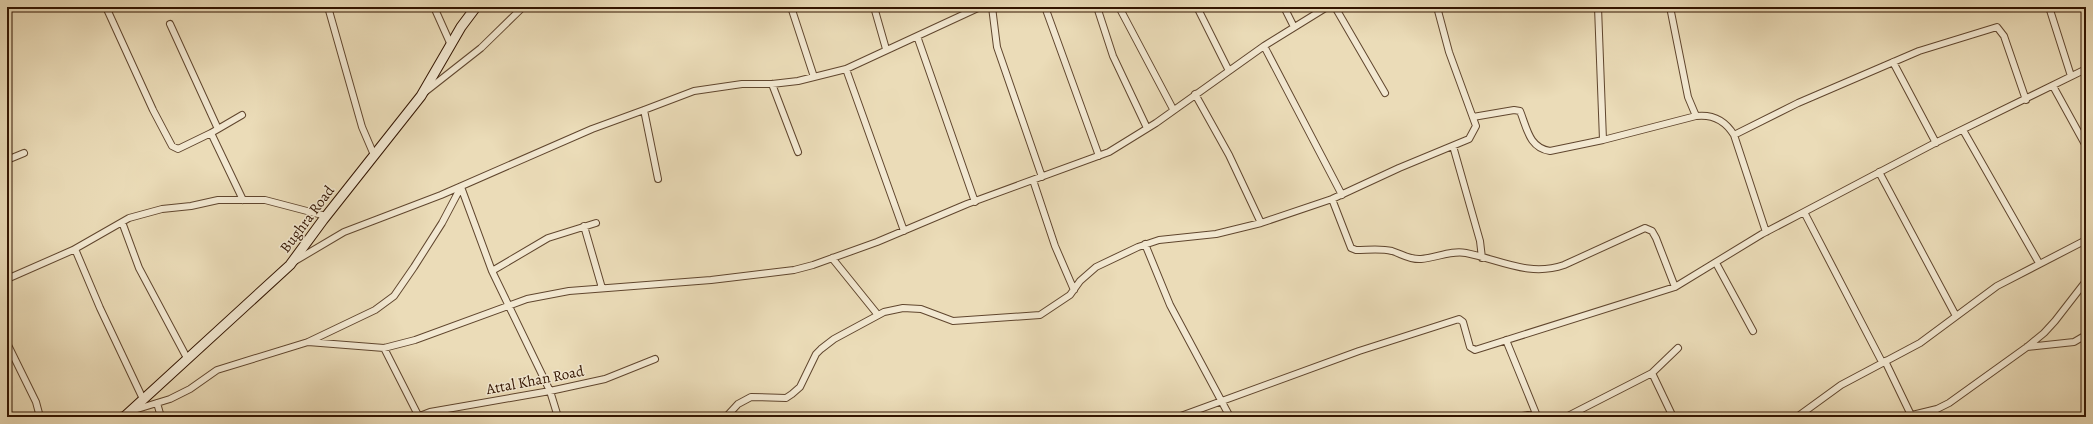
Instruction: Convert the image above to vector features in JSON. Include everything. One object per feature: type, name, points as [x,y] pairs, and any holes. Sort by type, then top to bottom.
[{"type":"street","points":[[106,7],[153,110],[172,146],[178,148],[184,147],[242,115]]},
{"type":"street","points":[[328,7],[362,127],[374,155]]},
{"type":"street","points":[[434,7],[451,45]]},
{"type":"street","name":"Bughra Road","points":[[127,414],[290,265],[326,216],[421,96],[468,15],[476,7]]},
{"type":"street","points":[[421,96],[481,48],[523,7]]},
{"type":"street","points":[[791,7],[814,77]]},
{"type":"street","points":[[874,7],[886,49]]},
{"type":"street","points":[[290,265],[344,232],[461,187],[592,129],[694,91],[742,84],[772,84],[798,81],[846,69],[886,49],[980,7]]},
{"type":"street","points":[[992,7],[997,47],[1042,177]]},
{"type":"street","points":[[1045,7],[1099,156]]},
{"type":"street","points":[[1097,7],[1113,56],[1147,128]]},
{"type":"street","points":[[1119,7],[1174,109]]},
{"type":"street","points":[[1197,7],[1229,71]]},
{"type":"street","points":[[1284,7],[1294,27]]},
{"type":"street","points":[[308,342],[384,348],[415,340],[526,299],[569,291],[711,280],[794,270],[832,258],[1109,152],[1147,128],[1264,46],[1327,7]]},
{"type":"street","points":[[1335,7],[1385,93]]},
{"type":"street","points":[[726,417],[733,414],[738,404],[751,397],[786,398],[792,394],[800,387],[816,354],[821,348],[834,339],[878,315],[903,308],[921,309],[953,321],[1040,315],[1063,300],[1074,290],[1080,281],[1096,267],[1145,244],[1159,240],[1216,234],[1261,223],[1342,195],[1469,139],[1476,126],[1449,52],[1437,7]]},
{"type":"street","points":[[1598,7],[1603,140]]},
{"type":"street","points":[[1670,7],[1688,97],[1696,116]]},
{"type":"street","points":[[2049,7],[2071,76]]},
{"type":"street","points":[[170,24],[218,129]]},
{"type":"street","points":[[1734,135],[1798,103],[1893,62],[1926,49],[1997,27],[2004,36],[2026,100]]},
{"type":"street","points":[[917,36],[976,202]]},
{"type":"street","points":[[1264,46],[1342,195]]},
{"type":"street","points":[[1893,62],[1936,143]]},
{"type":"street","points":[[846,69],[904,231]]},
{"type":"street","points":[[1178,417],[1220,400],[1359,351],[1459,319],[1463,322],[1468,340],[1473,349],[1675,287],[1766,232],[1936,143],[2026,100],[2086,69]]},
{"type":"street","points":[[772,84],[798,152]]},
{"type":"street","points":[[2053,86],[2086,146]]},
{"type":"street","points":[[1195,94],[1229,156],[1261,223]]},
{"type":"street","points":[[644,110],[658,179]]},
{"type":"street","points":[[1473,117],[1520,110],[1531,140],[1542,150],[1559,150],[1696,116],[1706,115],[1717,118],[1728,125],[1734,135],[1766,232]]},
{"type":"street","points":[[1963,130],[2039,263]]},
{"type":"street","points":[[211,133],[243,200]]},
{"type":"street","points":[[1453,146],[1480,241],[1482,258]]},
{"type":"street","points":[[7,160],[24,153]]},
{"type":"street","points":[[1880,172],[1956,316]]},
{"type":"street","points":[[1033,180],[1055,246],[1074,290]]},
{"type":"street","points":[[461,187],[492,271],[510,305],[550,391],[558,417]]},
{"type":"street","points":[[113,417],[127,414],[190,389],[222,368],[308,342],[375,310],[394,296],[438,229],[461,187]]},
{"type":"street","points":[[1332,199],[1351,248],[1356,250],[1392,251],[1414,259],[1422,259],[1455,252],[1466,253],[1532,270],[1553,268],[1646,228],[1652,231],[1656,238],[1675,287]]},
{"type":"street","points":[[7,278],[75,248],[122,222],[162,209],[191,206],[218,200],[272,201],[326,216]]},
{"type":"street","points":[[1804,212],[1911,415]]},
{"type":"street","points":[[122,222],[139,268],[188,358]]},
{"type":"street","points":[[492,271],[548,238],[596,223]]},
{"type":"street","points":[[584,226],[602,288]]},
{"type":"street","points":[[1797,417],[1841,386],[1883,361],[1920,343],[1996,286],[2086,240]]},
{"type":"street","points":[[1145,244],[1170,305],[1230,417]]},
{"type":"street","points":[[75,248],[100,308],[143,399]]},
{"type":"street","points":[[832,258],[878,315]]},
{"type":"street","points":[[1716,263],[1753,331]]},
{"type":"street","points":[[1904,417],[1937,409],[1949,403],[2008,359],[2027,347],[2055,322],[2086,281]]},
{"type":"street","points":[[2027,347],[2074,342],[2086,336]]},
{"type":"street","points":[[1506,340],[1537,416]]},
{"type":"street","points":[[7,343],[36,402],[40,417]]},
{"type":"street","points":[[384,348],[418,417]]},
{"type":"street","points":[[1566,417],[1652,373],[1678,348]]},
{"type":"street","name":"Attal Khan Road","points":[[418,417],[605,379],[655,359]]},
{"type":"street","points":[[1652,373],[1673,417]]},
{"type":"street","points":[[157,402],[161,417]]},
{"type":"street","points":[[1517,417],[1528,415],[1544,417]]}]
